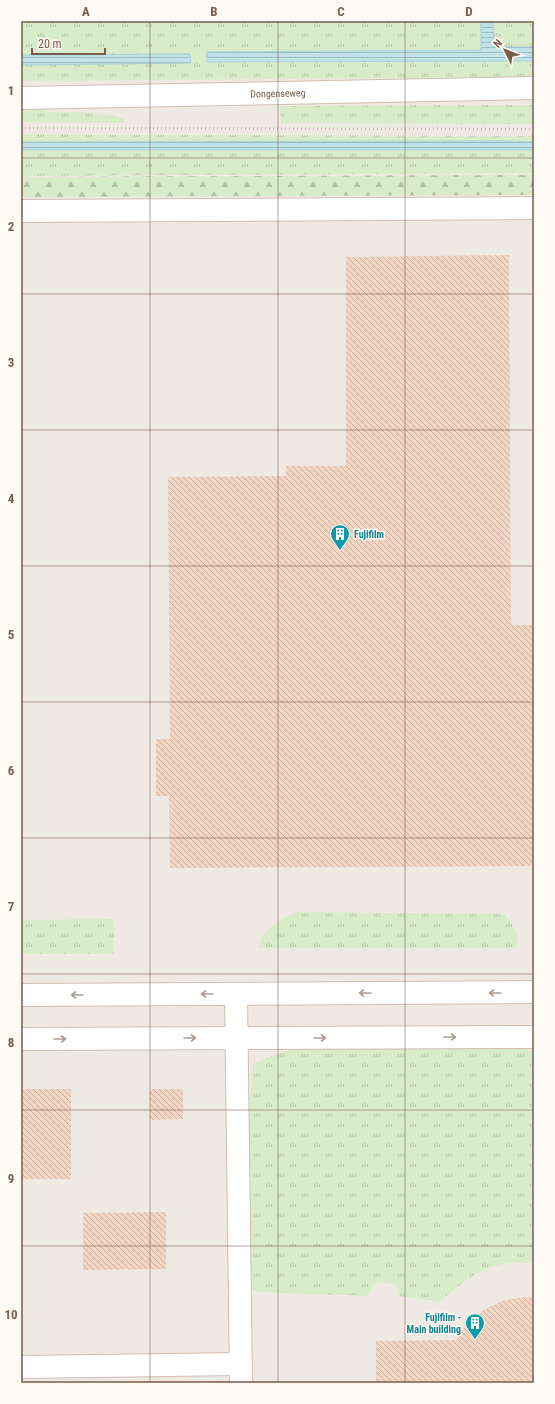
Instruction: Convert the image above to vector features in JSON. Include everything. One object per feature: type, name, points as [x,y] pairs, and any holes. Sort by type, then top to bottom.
[{"type":"street","name":"Dongenseweg","points":[[21,98],[534,88]]},
{"type":"street","points":[[21,211],[534,208]]},
{"type":"street","points":[[21,996],[534,992]]},
{"type":"street","points":[[21,1367],[240,1373],[236,994]]},
{"type":"street","points":[[21,1039],[534,1037]]},
{"type":"path","points":[[21,128],[534,130]]},
{"type":"shaded area","points":[[21,21],[534,21],[534,1383],[21,1383]]},
{"type":"green space","points":[[21,21],[481,21],[482,50],[207,52],[510,62],[534,61],[534,76],[21,81],[21,65],[191,63],[190,54],[21,55]]},
{"type":"green space","points":[[493,21],[534,21],[534,47],[494,47]]},
{"type":"green space","points":[[534,105],[534,124],[281,123],[280,106]]},
{"type":"green space","points":[[46,107],[47,112],[81,112],[124,118],[124,123],[21,122],[21,108]]},
{"type":"green space","points":[[21,134],[534,136],[534,142],[21,142]]},
{"type":"green space","points":[[21,150],[534,150],[534,173],[21,176]]},
{"type":"green space","points":[[534,175],[534,195],[21,197],[21,177]]},
{"type":"green space","points":[[294,912],[505,914],[518,935],[516,948],[258,948],[263,935],[276,923]]},
{"type":"green space","points":[[114,919],[114,954],[21,954],[21,920]]},
{"type":"green space","points":[[294,1049],[534,1049],[534,1263],[509,1263],[489,1268],[471,1277],[439,1302],[399,1296],[396,1284],[377,1282],[367,1296],[258,1292],[250,1288],[249,1120],[253,1064],[271,1056]]},
{"type":"water","points":[[481,21],[493,21],[494,47],[534,47],[534,61],[207,62],[207,52],[481,50]]},
{"type":"water","points":[[190,54],[191,63],[21,65],[21,55]]},
{"type":"water","points":[[21,142],[534,142],[534,150],[21,150]]},
{"type":"building","name":"Fujifilm","points":[[509,255],[511,625],[534,625],[534,866],[170,868],[169,796],[156,796],[156,739],[170,739],[168,477],[286,476],[286,466],[346,466],[346,257]]},
{"type":"building","points":[[21,1089],[71,1089],[71,1179],[21,1179]]},
{"type":"building","points":[[150,1089],[183,1089],[183,1119],[150,1120]]},
{"type":"building","points":[[166,1212],[166,1269],[83,1270],[83,1213]]},
{"type":"building","name":"Fujifilm - Main building","points":[[523,1297],[534,1298],[534,1383],[376,1383],[376,1341],[456,1340],[468,1323],[484,1310],[502,1301]]},
{"type":"place","name":"Fujifilm","points":[[340,551]]},
{"type":"place","name":"Fujifilm - Main building","points":[[475,1340]]}]
